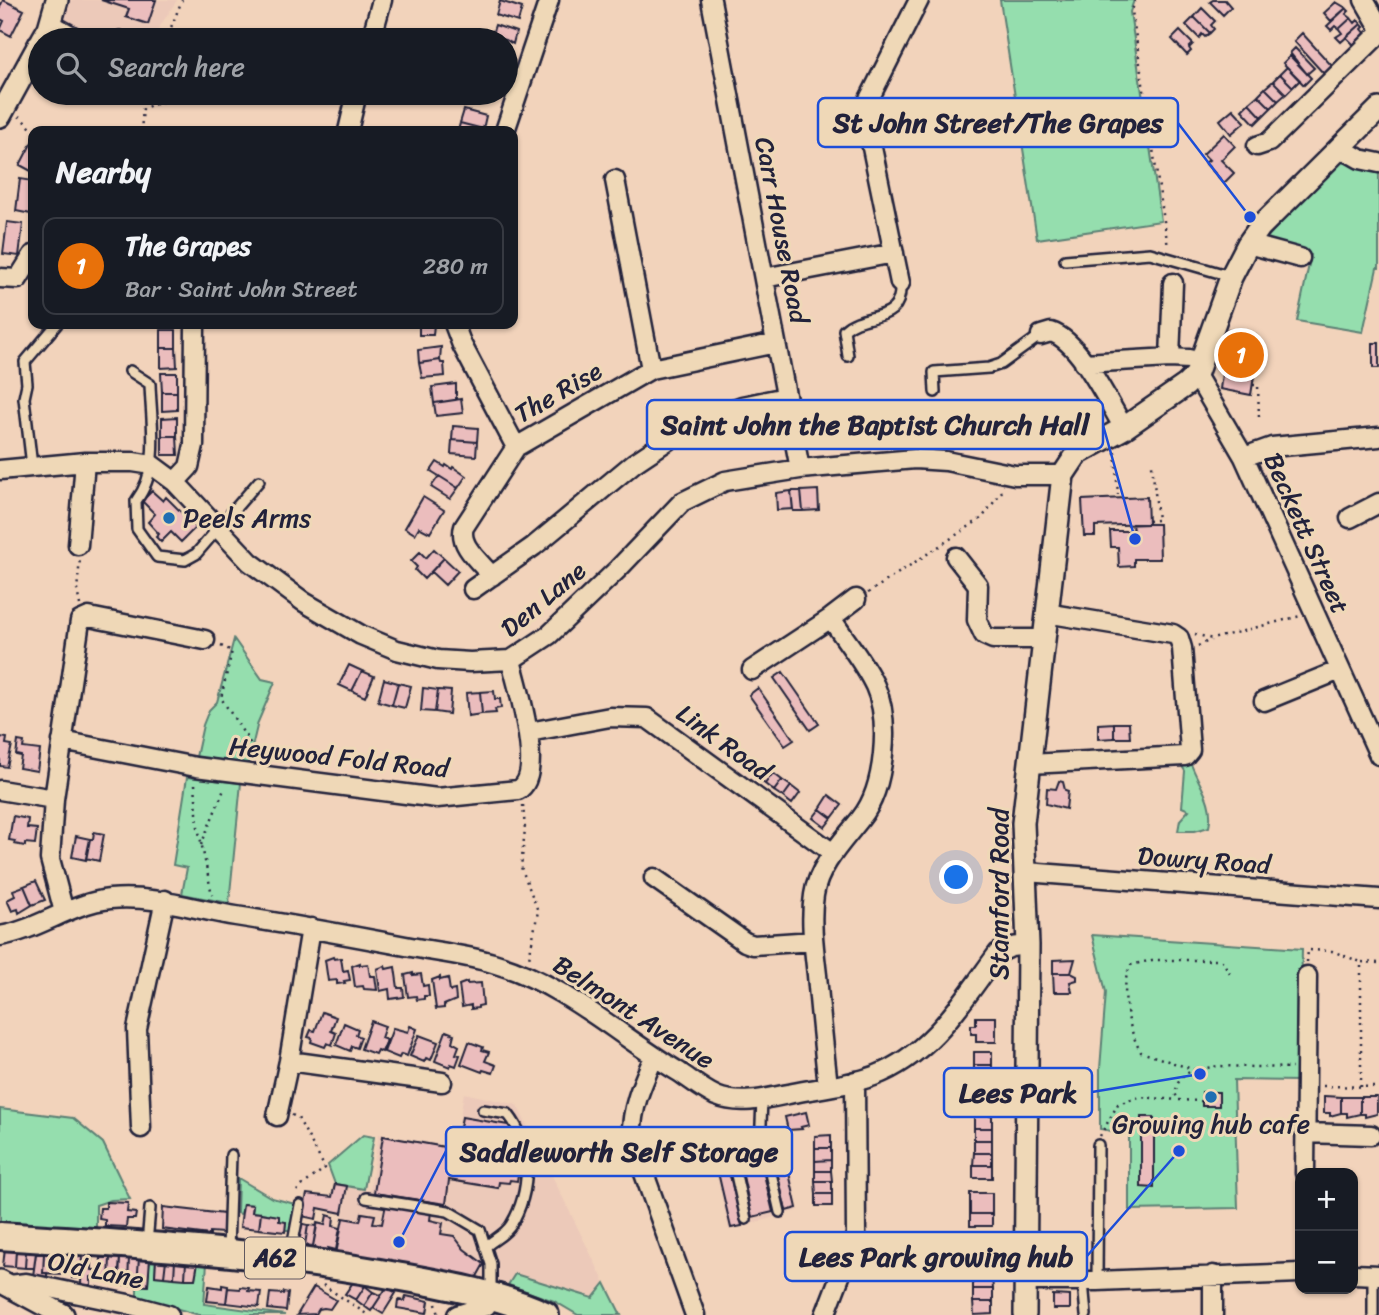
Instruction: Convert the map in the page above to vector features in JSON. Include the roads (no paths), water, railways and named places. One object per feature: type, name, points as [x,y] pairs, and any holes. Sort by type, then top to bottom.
[{"type":"main road","name":"A62","points":[[0,1236],[147,1246],[290,1260],[439,1284],[545,1315]]},
{"type":"street","points":[[374,28],[382,0]]},
{"type":"street","points":[[518,92],[549,0]]},
{"type":"street","name":"Carr House Road","points":[[712,0],[800,469]]},
{"type":"street","points":[[900,283],[864,109],[919,0]]},
{"type":"street","points":[[1364,0],[1379,26]]},
{"type":"street","points":[[47,28],[54,10]]},
{"type":"street","points":[[1257,146],[1269,142],[1379,34]]},
{"type":"street","points":[[0,116],[28,65]]},
{"type":"street","points":[[349,126],[355,105]]},
{"type":"street","points":[[507,126],[514,105]]},
{"type":"street","points":[[1063,475],[1077,454],[1117,432],[1186,386],[1231,276],[1248,244],[1260,227],[1339,146],[1379,110]]},
{"type":"street","points":[[1339,146],[1360,159],[1379,163]]},
{"type":"street","points":[[615,180],[651,369]]},
{"type":"street","points":[[1248,244],[1300,258]]},
{"type":"street","points":[[764,278],[894,253]]},
{"type":"street","points":[[0,278],[18,279],[28,263]]},
{"type":"street","points":[[1170,358],[1172,283]]},
{"type":"street","points":[[175,482],[189,467],[194,445],[195,329]]},
{"type":"street","points":[[456,329],[516,447]]},
{"type":"street","points":[[1041,335],[1051,332],[1067,340],[1084,363],[1117,432]]},
{"type":"street","name":"The Rise","points":[[492,576],[463,542],[461,535],[516,447],[651,369],[776,342]]},
{"type":"street","points":[[1084,363],[1170,358],[1192,367]]},
{"type":"street","name":"Beckett Street","points":[[1192,367],[1244,457],[1379,755]]},
{"type":"street","points":[[474,589],[534,546],[634,463],[691,425],[742,406],[786,397]]},
{"type":"street","points":[[1244,457],[1272,447],[1379,437]]},
{"type":"street","name":"Den Lane","points":[[152,465],[175,482],[250,562],[304,602],[361,635],[397,650],[438,660],[470,662],[511,660],[550,635],[682,502],[725,481],[800,469],[915,459],[946,461],[1015,475],[1063,475]]},
{"type":"street","points":[[78,545],[85,462]]},
{"type":"street","points":[[0,470],[85,462],[133,462],[152,465]]},
{"type":"street","name":"Stamford Road","points":[[1025,1315],[1028,945],[1023,823],[1063,475]]},
{"type":"street","points":[[1350,518],[1379,503]]},
{"type":"street","points":[[956,557],[978,586],[977,620],[984,635],[993,639],[1043,639]]},
{"type":"street","points":[[752,670],[856,599]]},
{"type":"street","points":[[1029,764],[1185,755],[1190,750],[1191,742],[1181,643],[1176,636],[1046,613]]},
{"type":"street","points":[[64,912],[51,859],[54,799],[79,621],[89,617],[205,640]]},
{"type":"street","points":[[828,1086],[813,942],[814,891],[833,853],[867,810],[875,792],[883,752],[882,708],[874,685],[831,618]]},
{"type":"street","points":[[511,660],[528,732]]},
{"type":"street","points":[[1264,701],[1340,670]]},
{"type":"street","name":"Link Road","points":[[528,732],[610,717],[647,718],[833,853]]},
{"type":"street","name":"Heywood Fold Road","points":[[62,741],[196,767],[437,798],[518,790],[524,787],[528,779],[528,732]]},
{"type":"street","points":[[0,790],[54,799]]},
{"type":"street","name":"Dowry Road","points":[[1026,872],[1379,899]]},
{"type":"street","points":[[654,878],[737,939],[753,945],[813,942]]},
{"type":"street","name":"Belmont Avenue","points":[[0,936],[20,932],[64,912],[106,900],[135,898],[165,900],[211,912],[312,928],[493,963],[525,975],[569,997],[654,1057],[717,1096],[741,1101],[875,1076],[915,1053],[935,1037],[998,953],[1012,947],[1028,945]]},
{"type":"street","points":[[141,1128],[137,1029],[165,900]]},
{"type":"street","points":[[277,1112],[289,1061],[312,928]]},
{"type":"street","points":[[1306,1168],[1307,976]]},
{"type":"street","points":[[654,1057],[639,1089],[631,1125],[632,1140],[695,1315]]},
{"type":"street","points":[[289,1061],[442,1082]]},
{"type":"street","points":[[825,1315],[856,1234],[855,1081]]},
{"type":"street","points":[[1305,1133],[1371,1135]]},
{"type":"street","points":[[1025,1281],[1295,1273]]},
{"type":"street","points":[[1213,1275],[1213,1315]]},
{"type":"street","points":[[1358,1275],[1376,1275]]},
{"type":"street","name":"Old Lane","points":[[5,1283],[62,1315]]},
{"type":"street","name":"Old Lane","points":[[5,1283],[26,1283],[169,1315]]},
{"type":"street","points":[[457,1315],[486,1306],[489,1297]]},
{"type":"lane","points":[[54,10],[75,28]]},
{"type":"lane","points":[[1065,260],[1150,253],[1231,276]]},
{"type":"lane","points":[[848,356],[844,330],[851,323],[885,314],[895,307],[901,296],[900,283]]},
{"type":"lane","points":[[32,466],[24,398],[27,384],[25,362],[53,329]]},
{"type":"lane","points":[[935,392],[934,372],[989,368],[1001,364],[1041,335]]},
{"type":"lane","points":[[130,370],[150,384],[152,465],[142,493],[136,501],[137,529],[157,557],[185,560],[196,554],[259,481]]},
{"type":"lane","points":[[746,1219],[734,1166],[755,1159],[760,1149],[762,1099]]},
{"type":"lane","points":[[484,1110],[508,1114],[517,1126],[527,1168],[524,1194],[510,1227],[485,1247]]},
{"type":"lane","points":[[1086,1315],[1098,1145]]},
{"type":"lane","points":[[760,1149],[767,1156],[780,1212]]},
{"type":"lane","points":[[228,1253],[231,1155]]},
{"type":"lane","points":[[366,1198],[448,1211],[480,1230],[491,1264],[492,1286],[489,1297]]},
{"type":"lane","points":[[290,1260],[300,1205]]},
{"type":"lane","points":[[147,1246],[150,1208]]},
{"type":"lane","points":[[1373,1315],[1376,1275]]},
{"type":"place","name":"St John Street/The Grapes","points":[[1250,217]]},
{"type":"place","name":"The Grapes","points":[[1241,355]]},
{"type":"place","name":"Peels Arms","points":[[169,518]]},
{"type":"place","name":"Saint John the Baptist Church Hall","points":[[1135,539]]},
{"type":"place","name":"Lees Park","points":[[1200,1074]]},
{"type":"place","name":"Growing hub cafe","points":[[1211,1097]]},
{"type":"place","name":"Lees Park growing hub","points":[[1179,1151]]},
{"type":"place","name":"Saddleworth Self Storage","points":[[399,1242]]}]
